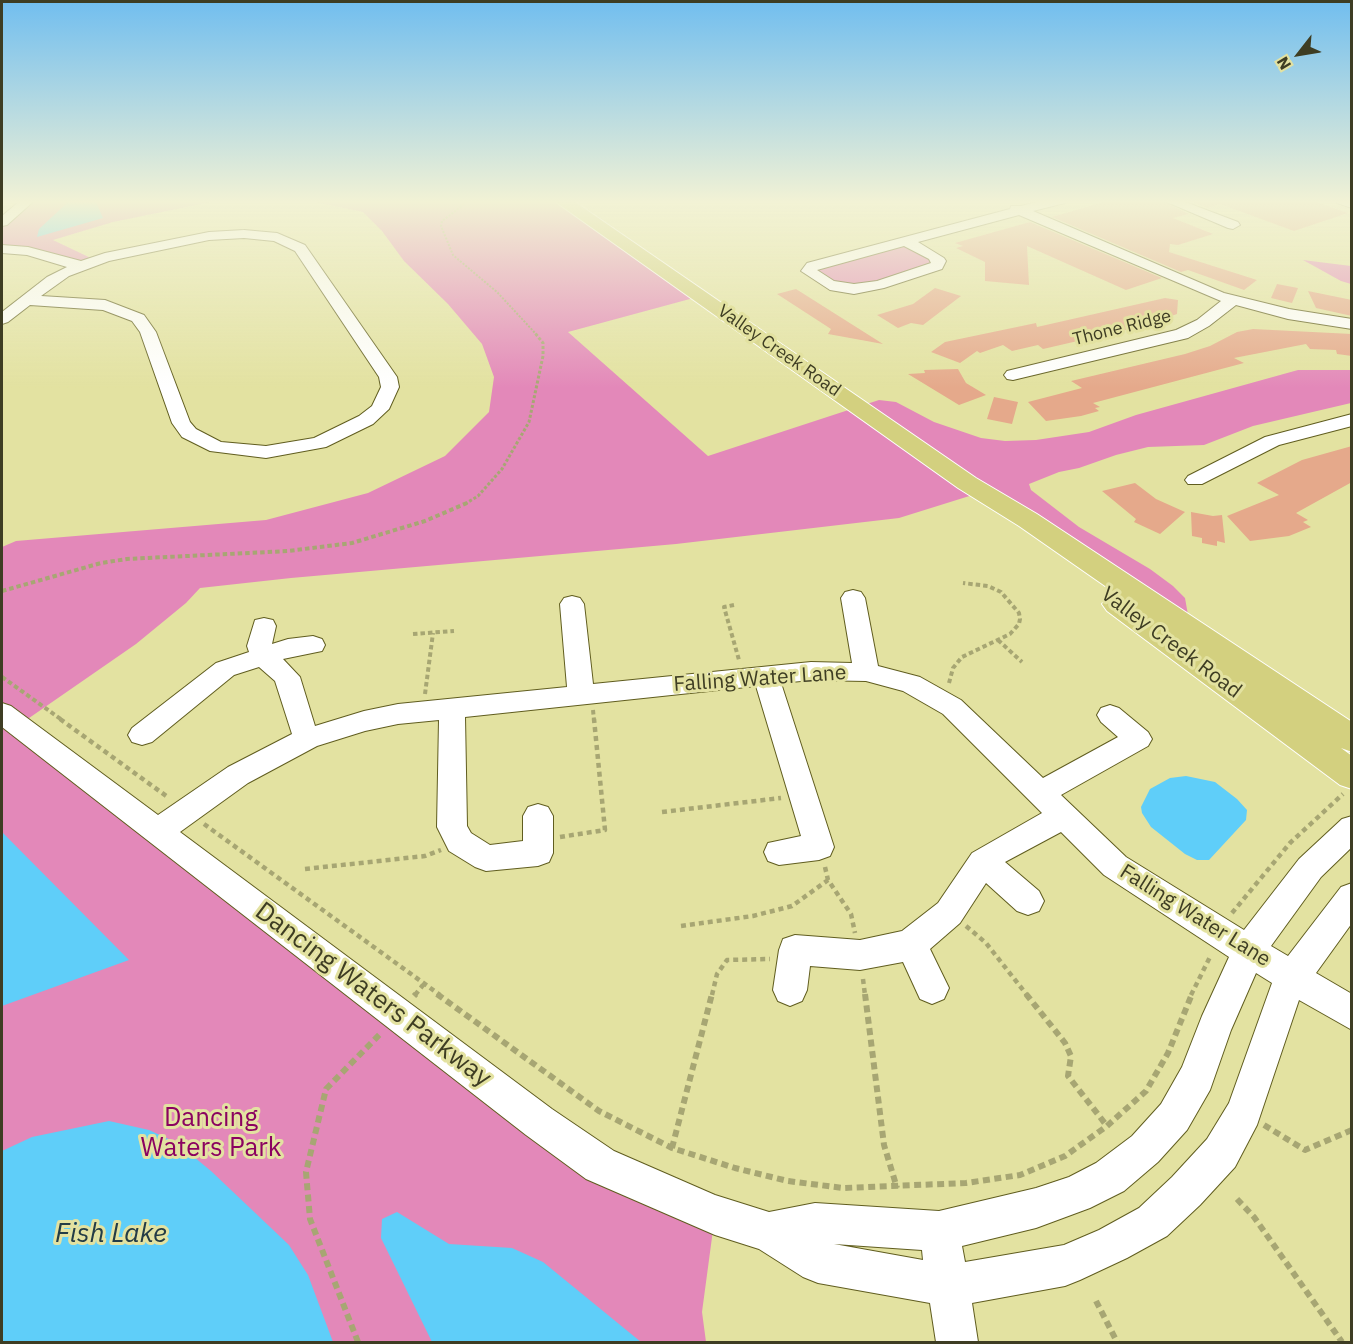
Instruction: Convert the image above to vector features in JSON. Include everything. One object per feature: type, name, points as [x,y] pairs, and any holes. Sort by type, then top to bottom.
[{"type":"main road","name":"Valley Creek Road","points":[[651,263],[967,483],[1028,520],[1352,739]]},
{"type":"main road","name":"Valley Creek Road","points":[[967,483],[1017,526],[1108,597],[1352,775]]},
{"type":"street","points":[[68,263],[78,265]]},
{"type":"street","points":[[2,319],[52,280],[86,263]]},
{"type":"street","points":[[26,300],[88,302],[119,309],[138,318],[148,332],[181,423],[189,433],[218,447],[266,452],[319,443],[346,432],[380,409],[387,398],[390,387],[388,377],[310,263]]},
{"type":"street","points":[[824,263],[812,266],[808,271],[830,285],[854,289],[879,285],[937,266],[938,263]]},
{"type":"street","points":[[1139,263],[1233,300],[1282,313],[1352,324]]},
{"type":"street","name":"Thone Ridge","points":[[1013,375],[1174,337],[1197,327],[1233,300]]},
{"type":"street","points":[[1195,480],[1272,441],[1352,420]]},
{"type":"street","points":[[853,598],[866,672]]},
{"type":"street","points":[[572,604],[587,694]]},
{"type":"street","points":[[264,626],[259,646],[263,656],[287,677],[292,702],[307,739]]},
{"type":"street","points":[[142,735],[225,669],[288,648],[312,645]]},
{"type":"street","name":"Falling Water Lane","points":[[158,831],[238,775],[307,739],[364,721],[398,714],[812,671],[866,672],[911,684],[935,696],[969,723],[1115,866],[1352,1013]]},
{"type":"street","points":[[756,677],[803,795],[819,847],[779,852]]},
{"type":"street","points":[[452,709],[452,827],[460,842],[486,858],[538,853],[538,828]]},
{"type":"street","name":"Dancing Waters Parkway","points":[[2,713],[539,1122],[600,1165],[715,1215],[769,1232],[818,1262],[947,1286],[1007,1277],[1065,1264],[1113,1244],[1153,1222],[1186,1191],[1221,1153],[1244,1112],[1281,1000],[1293,977],[1352,897]]},
{"type":"street","points":[[1040,793],[1138,739],[1110,715]]},
{"type":"street","name":"Dancing Waters Parkway","points":[[769,1232],[815,1223],[939,1231],[1036,1208],[1076,1194],[1110,1177],[1145,1149],[1174,1117],[1197,1077],[1214,1028],[1235,942],[1289,893],[1310,868],[1343,814]]},
{"type":"street","points":[[790,990],[795,950],[860,954],[886,951],[911,944],[949,913],[983,862],[995,853],[1043,829],[1062,815]]},
{"type":"street","points":[[983,862],[1028,901]]},
{"type":"street","points":[[911,944],[932,988]]},
{"type":"street","points":[[939,1231],[957,1342]]},
{"type":"path","points":[[2,591],[101,563],[127,559],[288,551],[352,543],[424,521],[460,507],[478,496],[502,469],[529,422],[543,356],[543,343],[525,320],[497,292],[462,263]]},
{"type":"path","points":[[935,696],[951,681],[953,668],[962,657],[998,640],[1015,630],[1019,624],[1019,613],[995,588],[963,583]]},
{"type":"path","points":[[734,605],[724,607],[756,677]]},
{"type":"path","points":[[414,634],[454,631]]},
{"type":"path","points":[[425,695],[433,633]]},
{"type":"path","points":[[998,640],[1022,662]]},
{"type":"path","points":[[2,677],[598,1111],[672,1148],[735,1168],[788,1181],[843,1188],[897,1188],[966,1183],[1020,1175],[1065,1156],[1107,1126],[1146,1091],[1168,1053],[1189,1000],[1235,942],[1232,913],[1290,843],[1343,814]]},
{"type":"path","points":[[538,828],[605,830],[587,694]]},
{"type":"path","points":[[662,812],[803,795]]},
{"type":"path","points":[[305,869],[425,856],[460,842]]},
{"type":"path","points":[[819,847],[828,880],[851,914],[860,954],[884,1145],[897,1188]]},
{"type":"path","points":[[681,926],[753,916],[792,906],[828,880]]},
{"type":"path","points":[[949,913],[987,943],[1065,1043],[1071,1056],[1068,1076],[1107,1126]]},
{"type":"path","points":[[672,1148],[717,974],[727,960],[794,958]]},
{"type":"path","points":[[358,1342],[310,1219],[306,1172],[326,1089],[399,1014],[423,985]]},
{"type":"path","points":[[1244,1112],[1305,1150],[1352,1130]]},
{"type":"path","points":[[1237,1199],[1254,1216],[1342,1342]]},
{"type":"path","points":[[1096,1301],[1117,1342]]},
{"type":"green space","name":"Dancing Waters Park","points":[[406,263],[652,263],[701,296],[568,332],[708,456],[879,400],[896,402],[934,422],[981,438],[1005,441],[1036,440],[1089,432],[1136,415],[1298,370],[1351,370],[1351,403],[1253,426],[1204,445],[1148,447],[1116,455],[1079,468],[1059,472],[1029,484],[1031,490],[1079,527],[1150,569],[1173,586],[1185,598],[1188,615],[979,493],[899,518],[676,544],[200,588],[186,603],[136,644],[19,725],[539,1122],[715,1215],[702,1312],[706,1342],[2,1342],[2,547],[16,541],[266,520],[368,493],[445,456],[489,412],[494,377],[482,344],[448,304]]},
{"type":"green space","points":[[828,263],[931,263],[928,271],[847,288],[809,268]]},
{"type":"green space","points":[[1308,263],[1351,266],[1351,284]]},
{"type":"water","points":[[1186,776],[1215,782],[1247,810],[1246,820],[1209,860],[1197,860],[1185,854],[1151,827],[1142,813],[1141,807],[1150,789],[1170,778]]},
{"type":"water","points":[[2,832],[129,960],[2,1006]]},
{"type":"water","name":"Fish Lake","points":[[109,1121],[149,1130],[177,1143],[211,1171],[289,1245],[308,1275],[333,1342],[2,1342],[2,1151],[32,1137]]},
{"type":"water","points":[[397,1212],[449,1244],[512,1248],[543,1262],[641,1342],[432,1342],[381,1238],[382,1219]]},
{"type":"building","points":[[985,263],[1028,263],[1029,285],[985,281]]},
{"type":"building","points":[[1065,263],[1126,263],[1162,278],[1126,290]]},
{"type":"building","points":[[1159,263],[1203,263],[1257,280],[1244,290],[1188,270],[1181,272]]},
{"type":"building","points":[[1277,284],[1298,288],[1292,303],[1271,298]]},
{"type":"building","points":[[935,288],[961,296],[923,325],[911,323],[898,328],[877,315],[913,304]]},
{"type":"building","points":[[796,289],[883,344],[828,334],[831,329],[777,294]]},
{"type":"building","points":[[1308,291],[1352,300],[1352,316],[1316,308]]},
{"type":"building","points":[[1165,298],[1178,300],[1177,314],[1147,325],[1043,349],[1038,345],[1012,351],[1003,345],[980,353],[977,351],[960,363],[931,352],[945,342],[1036,323],[1037,327]]},
{"type":"building","points":[[1253,329],[1352,334],[1352,356],[1337,354],[1336,350],[1310,349],[1306,344],[1234,358],[1244,363],[1093,403],[1100,407],[1095,408],[1099,411],[1046,421],[1028,402],[1082,388],[1071,381],[1185,354],[1210,346],[1237,332]]},
{"type":"building","points":[[958,369],[966,383],[986,395],[959,405],[908,374],[925,373],[924,370]]},
{"type":"building","points":[[994,397],[1018,402],[1012,424],[987,419]]},
{"type":"building","points":[[1352,446],[1352,482],[1296,513],[1308,520],[1303,522],[1311,527],[1289,536],[1250,541],[1227,516],[1279,495],[1257,483],[1302,460]]},
{"type":"building","points":[[1135,483],[1156,499],[1185,512],[1160,534],[1134,522],[1136,519],[1102,491]]},
{"type":"building","points":[[1191,512],[1213,516],[1222,515],[1225,543],[1217,541],[1217,546],[1202,543],[1202,538],[1192,536]]}]
